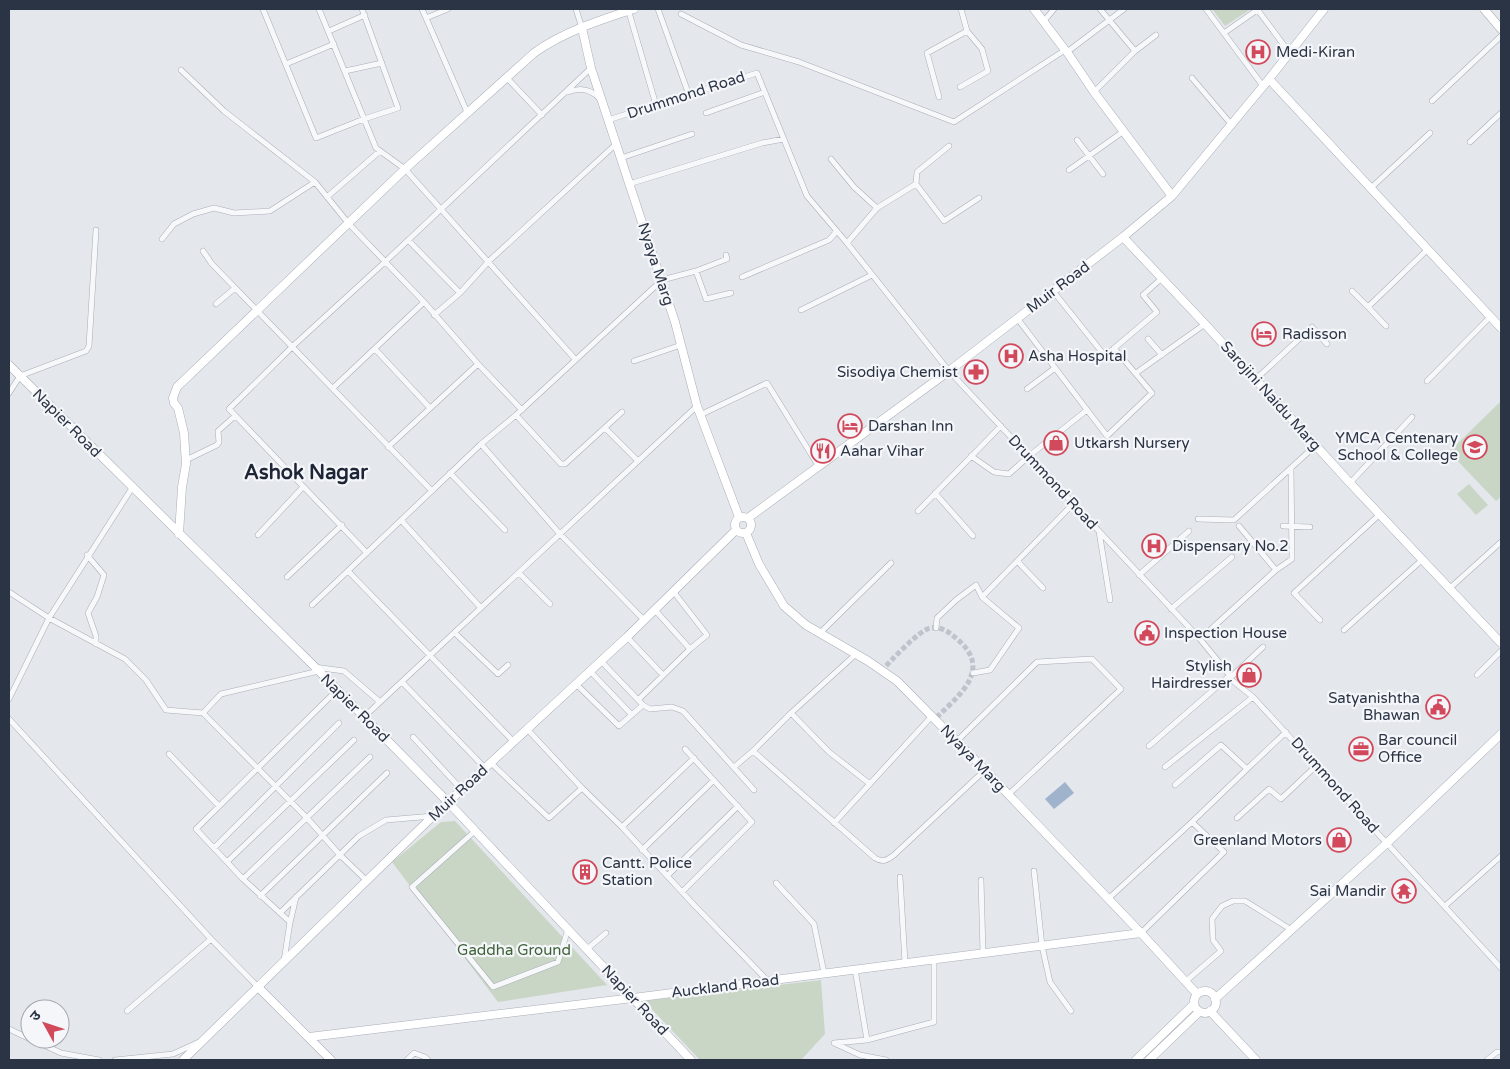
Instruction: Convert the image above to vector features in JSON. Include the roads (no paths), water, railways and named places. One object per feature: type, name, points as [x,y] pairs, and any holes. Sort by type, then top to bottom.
[{"type":"street","points":[[263,9],[316,138],[398,108],[362,9]]},
{"type":"street","points":[[319,9],[376,148],[405,169],[575,359]]},
{"type":"street","points":[[422,9],[467,112]]},
{"type":"street","points":[[426,18],[448,9]]},
{"type":"street","name":"Nyaya Marg","points":[[576,9],[591,68],[662,280],[697,406],[739,518]]},
{"type":"street","points":[[179,534],[186,460],[184,433],[178,408],[173,398],[177,387],[256,310],[467,112],[545,44],[630,9],[656,105]]},
{"type":"street","points":[[658,9],[689,95]]},
{"type":"street","points":[[960,87],[988,71],[982,49],[967,31],[961,9]]},
{"type":"street","points":[[1034,9],[1172,196]]},
{"type":"street","points":[[1044,21],[1054,9]]},
{"type":"street","points":[[1100,9],[1135,51]]},
{"type":"street","points":[[681,14],[741,45],[799,62],[954,122],[1066,51],[1124,9]]},
{"type":"street","points":[[1206,9],[1263,86]]},
{"type":"street","points":[[1224,33],[1257,9],[1289,52]]},
{"type":"street","points":[[1484,9],[1501,28]]},
{"type":"street","name":"Muir Road","points":[[748,518],[1053,291],[1172,196],[1269,79],[1321,10]]},
{"type":"street","points":[[328,31],[365,15]]},
{"type":"street","points":[[939,97],[926,53],[967,31]]},
{"type":"street","points":[[1094,92],[1135,51],[1156,34]]},
{"type":"street","points":[[1432,101],[1501,36]]},
{"type":"street","points":[[286,64],[334,44]]},
{"type":"street","points":[[345,71],[382,63]]},
{"type":"street","points":[[367,553],[228,409],[591,68]]},
{"type":"street","points":[[181,70],[224,111],[315,182],[349,224],[386,261],[522,410]]},
{"type":"street","name":"Drummond Road","points":[[608,120],[757,73],[807,196],[948,370],[1200,640],[1229,677],[1253,697],[1317,765],[1501,968]]},
{"type":"street","points":[[507,78],[542,115]]},
{"type":"street","points":[[1192,78],[1231,124]]},
{"type":"street","points":[[1269,79],[1501,328]]},
{"type":"street","points":[[565,93],[578,88],[585,89],[596,95],[602,102]]},
{"type":"street","points":[[706,113],[765,92]]},
{"type":"street","points":[[1470,142],[1501,113]]},
{"type":"street","points":[[1068,170],[1124,131]]},
{"type":"street","points":[[1372,188],[1430,133]]},
{"type":"street","points":[[621,158],[692,134]]},
{"type":"street","points":[[630,184],[762,143],[784,139]]},
{"type":"street","points":[[1077,140],[1103,174]]},
{"type":"street","points":[[434,315],[460,293],[489,261],[616,144]]},
{"type":"street","points":[[949,146],[917,172],[916,184],[944,221],[980,198]]},
{"type":"street","points":[[327,198],[380,150]]},
{"type":"street","points":[[832,159],[854,187],[877,208]]},
{"type":"street","points":[[162,239],[174,224],[193,214],[214,208],[234,213],[270,211],[315,182]]},
{"type":"street","points":[[847,243],[877,208],[916,184]]},
{"type":"street","points":[[9,393],[20,376],[86,351],[89,346],[96,230]]},
{"type":"street","points":[[742,277],[829,240],[837,231]]},
{"type":"street","name":"Sarojini Naidu Marg","points":[[1123,237],[1501,643]]},
{"type":"street","points":[[408,240],[460,293]]},
{"type":"street","points":[[1368,307],[1428,250]]},
{"type":"street","points":[[203,251],[212,264],[432,491]]},
{"type":"street","points":[[312,605],[481,444],[522,410],[662,280],[696,271],[727,259],[726,255]]},
{"type":"street","points":[[696,271],[706,299],[731,293]]},
{"type":"street","points":[[801,310],[872,275]]},
{"type":"street","points":[[1053,291],[1104,356],[1157,312],[1143,295],[1162,278]]},
{"type":"street","points":[[216,304],[235,288]]},
{"type":"street","points":[[1352,291],[1386,326]]},
{"type":"street","points":[[334,388],[424,302]]},
{"type":"street","points":[[1427,382],[1490,316]]},
{"type":"street","points":[[1017,318],[1107,436],[1152,393],[1114,348]]},
{"type":"street","points":[[1136,373],[1205,324]]},
{"type":"street","points":[[1256,379],[1312,327],[1327,344]]},
{"type":"street","points":[[1148,339],[1162,355]]},
{"type":"street","points":[[634,361],[681,345]]},
{"type":"street","points":[[375,349],[430,408]]},
{"type":"street","points":[[388,446],[478,364]]},
{"type":"street","name":"Napier Road","points":[[9,365],[448,802],[692,1060]]},
{"type":"street","points":[[1027,389],[1055,368]]},
{"type":"street","points":[[700,415],[767,383],[818,467]]},
{"type":"street","points":[[364,717],[697,406]]},
{"type":"street","points":[[972,456],[994,472],[1009,474],[1087,410]]},
{"type":"street","points":[[516,415],[561,464],[565,464],[622,412]]},
{"type":"street","points":[[186,460],[217,445],[219,442],[218,431],[235,416]]},
{"type":"street","points":[[1350,483],[1412,417]]},
{"type":"street","points":[[918,511],[1000,426]]},
{"type":"street","points":[[605,428],[638,461]]},
{"type":"street","points":[[481,444],[560,534],[644,620]]},
{"type":"street","points":[[1198,519],[1234,520],[1316,445]]},
{"type":"street","points":[[1200,640],[1276,570],[1292,559],[1291,468]]},
{"type":"street","points":[[450,473],[505,530]]},
{"type":"street","points":[[258,534],[303,487]]},
{"type":"street","points":[[9,699],[49,618],[132,488]]},
{"type":"street","points":[[935,494],[973,536]]},
{"type":"street","points":[[982,597],[1073,504]]},
{"type":"street","points":[[1320,620],[1294,593],[1380,514]]},
{"type":"street","points":[[739,518],[748,518],[751,527],[746,533],[740,533],[736,530],[734,524],[739,518]]},
{"type":"street","points":[[401,520],[481,608]]},
{"type":"street","points":[[287,577],[342,525]]},
{"type":"street","points":[[1239,526],[1276,570]]},
{"type":"street","points":[[1283,526],[1310,527]]},
{"type":"street","name":"Muir Road","points":[[183,1060],[284,964],[433,816],[626,638],[736,530]]},
{"type":"street","points":[[1098,531],[1110,600]]},
{"type":"street","points":[[1139,575],[1189,531]]},
{"type":"street","name":"Nyaya Marg","points":[[746,533],[759,564],[784,606],[806,625],[856,654],[897,681],[985,770],[1197,994]]},
{"type":"street","points":[[1450,588],[1501,542]]},
{"type":"street","points":[[88,555],[104,576],[97,596],[88,613],[96,636],[96,644]]},
{"type":"street","points":[[1171,609],[1232,557]]},
{"type":"street","points":[[1344,630],[1423,559]]},
{"type":"street","points":[[1017,561],[1044,588]]},
{"type":"street","points":[[820,633],[891,563]]},
{"type":"street","points":[[348,571],[514,742]]},
{"type":"street","points":[[519,573],[550,604]]},
{"type":"street","points":[[936,628],[937,618],[976,585],[982,597],[1019,628],[990,670],[973,673]]},
{"type":"street","points":[[638,700],[707,635],[673,591]]},
{"type":"street","points":[[9,592],[49,618],[125,659],[146,680],[166,710],[203,713],[367,881]]},
{"type":"street","points":[[655,610],[690,649]]},
{"type":"street","points":[[454,633],[498,674],[508,665]]},
{"type":"street","points":[[626,638],[663,675]]},
{"type":"street","points":[[1149,746],[1263,647]]},
{"type":"street","points":[[1477,675],[1501,651]]},
{"type":"street","points":[[734,767],[856,654]]},
{"type":"street","points":[[957,741],[1037,662],[1092,659],[1121,689],[1008,795]]},
{"type":"street","points":[[601,661],[643,705],[650,708],[672,707],[683,711],[754,790]]},
{"type":"street","points":[[203,713],[221,694],[316,669],[344,671],[380,702]]},
{"type":"street","points":[[590,671],[632,715]]},
{"type":"street","points":[[402,682],[488,765],[549,818],[582,788]]},
{"type":"street","points":[[576,684],[619,726],[643,705]]},
{"type":"street","points":[[290,923],[243,879],[196,829],[336,690]]},
{"type":"street","points":[[1165,767],[1253,697]]},
{"type":"street","points":[[791,714],[828,752],[870,784]]},
{"type":"street","points":[[834,824],[932,716]]},
{"type":"street","points":[[9,719],[211,939],[331,1060]]},
{"type":"street","points":[[214,848],[339,724]]},
{"type":"street","points":[[528,730],[768,980]]},
{"type":"street","points":[[1108,899],[1286,732]]},
{"type":"street","points":[[1149,1060],[1199,1012],[1210,1011],[1215,1003],[1215,998],[1387,843],[1501,734]]},
{"type":"street","points":[[413,737],[462,790]]},
{"type":"street","points":[[227,862],[354,740]]},
{"type":"street","points":[[1174,785],[1221,745],[1247,769]]},
{"type":"street","points":[[682,892],[752,822],[685,749]]},
{"type":"street","points":[[753,751],[834,824],[881,862],[894,855],[985,770]]},
{"type":"street","points":[[169,754],[220,806]]},
{"type":"street","points":[[243,879],[370,757]]},
{"type":"street","points":[[622,826],[694,758]]},
{"type":"street","points":[[1237,818],[1269,789],[1282,799],[1317,765]]},
{"type":"street","points":[[260,896],[387,773]]},
{"type":"street","points":[[642,850],[714,780]]},
{"type":"street","points":[[667,876],[738,806]]},
{"type":"street","points":[[280,913],[339,854],[360,836],[386,820],[433,816]]},
{"type":"street","points":[[1141,933],[1224,852],[1192,822]]},
{"type":"street","points":[[476,831],[412,887],[493,987],[558,962],[568,929]]},
{"type":"street","points":[[1445,906],[1501,856]]},
{"type":"street","points":[[1034,871],[1042,946],[1050,982],[1071,1011]]},
{"type":"street","points":[[900,877],[905,963]]},
{"type":"street","points":[[981,880],[983,953]]},
{"type":"street","points":[[776,883],[814,924],[824,973]]},
{"type":"street","points":[[284,964],[296,897]]},
{"type":"street","points":[[1186,981],[1221,951],[1213,940],[1212,919],[1222,906],[1233,901],[1245,901],[1290,929]]},
{"type":"street","points":[[587,949],[606,933]]},
{"type":"street","name":"Auckland Road","points":[[309,1037],[1141,933]]},
{"type":"street","points":[[128,1011],[211,939]]},
{"type":"street","points":[[886,1060],[860,1055],[834,1043],[867,1040],[934,1022],[934,959]]},
{"type":"street","points":[[855,969],[867,1040]]},
{"type":"street","points":[[1199,1012],[1194,1004],[1197,994],[1205,991],[1212,994],[1215,998]]},
{"type":"street","points":[[1136,1060],[1194,1004]]},
{"type":"street","points":[[1210,1011],[1256,1060]]},
{"type":"street","points":[[115,1060],[173,1054],[206,1039]]},
{"type":"street","points":[[52,1049],[61,1053],[100,1060]]},
{"type":"street","points":[[1487,1060],[1497,1052],[1501,1052]]},
{"type":"street","points":[[407,1060],[414,1053],[428,1060]]},
{"type":"street","points":[[854,1060],[860,1055]]},
{"type":"water","points":[[1065,782],[1074,793],[1054,809],[1045,799]]},
{"type":"tunnel","points":[[881,671],[912,640],[925,630],[930,628],[942,629],[957,639],[968,650],[972,661],[972,672],[962,692],[935,719]]},
{"type":"place","name":"Medi-Kiran","points":[[1258,52]]},
{"type":"place","name":"Radisson","points":[[1264,334]]},
{"type":"place","name":"Asha Hospital","points":[[1011,356]]},
{"type":"place","name":"Sisodiya Chemist","points":[[976,372]]},
{"type":"place","name":"Darshan Inn","points":[[850,426]]},
{"type":"place","name":"Utkarsh Nursery","points":[[1056,443]]},
{"type":"place","name":"YMCA Centenary School & College","points":[[1475,447]]},
{"type":"place","name":"Aahar Vihar","points":[[823,451]]},
{"type":"place","name":"Dispensary No.2","points":[[1154,546]]},
{"type":"place","name":"Inspection House","points":[[1147,633]]},
{"type":"place","name":"Stylish Hairdresser","points":[[1249,675]]},
{"type":"place","name":"Satyanishtha Bhawan","points":[[1438,707]]},
{"type":"place","name":"Bar council Office","points":[[1361,749]]},
{"type":"place","name":"Greenland Motors","points":[[1339,840]]},
{"type":"place","name":"Cantt. Police Station","points":[[585,872]]},
{"type":"place","name":"Sai Mandir","points":[[1404,891]]},
{"type":"district","name":"Ashok Nagar","points":[[306,473]]},
{"type":"park label","name":"Gaddha Ground","points":[[514,950]]}]
